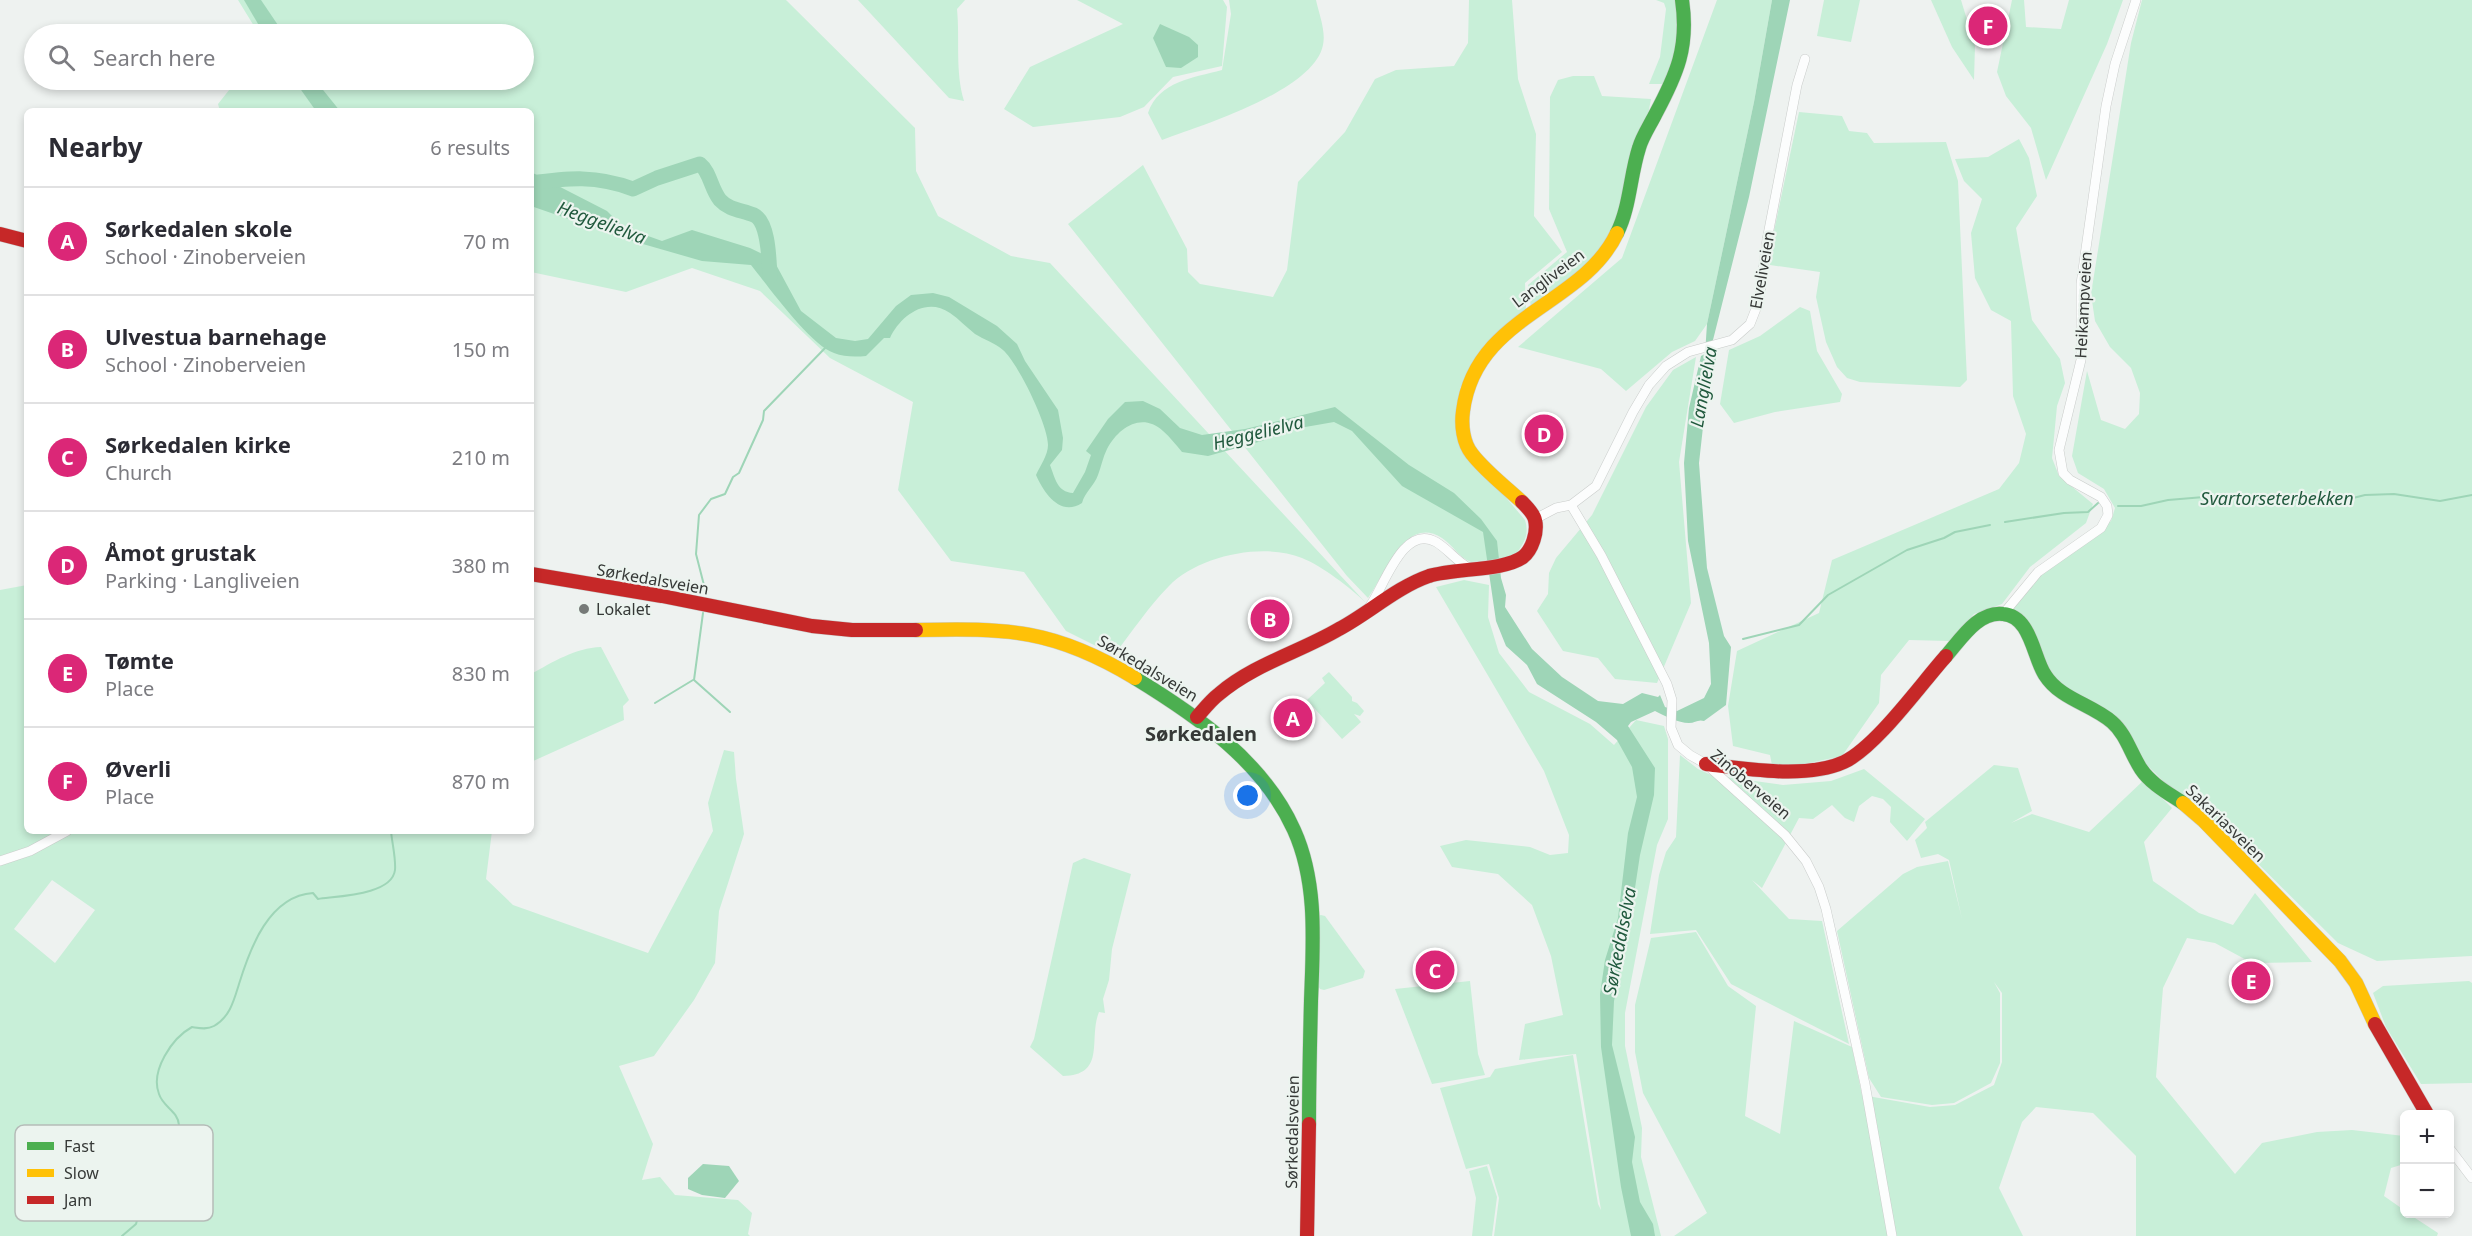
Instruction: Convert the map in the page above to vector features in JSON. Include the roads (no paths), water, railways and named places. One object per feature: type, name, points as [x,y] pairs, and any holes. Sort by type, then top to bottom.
[{"type":"street","name":"Langliveien","points":[[1535,519],[1527,507],[1471,453],[1461,425],[1462,401],[1478,367],[1500,338],[1514,324],[1557,296],[1589,270],[1613,242],[1623,221],[1639,146],[1675,77],[1683,53],[1686,19],[1682,0]]},
{"type":"street","name":"Heikampveien","points":[[2004,613],[2037,572],[2101,528],[2108,514],[2107,506],[2101,497],[2062,473],[2059,450],[2081,360],[2082,273],[2107,97],[2117,57],[2136,0]]},
{"type":"street","name":"Elveliveien","points":[[1571,505],[1589,493],[1601,479],[1633,412],[1658,373],[1679,356],[1732,340],[1750,324],[1759,301],[1767,240],[1797,85],[1805,59]]},
{"type":"street","points":[[0,234],[24,240]]},
{"type":"street","points":[[1197,717],[1218,694],[1250,672],[1340,629],[1367,610],[1432,575],[1508,564],[1522,558],[1528,552],[1535,536],[1535,519],[1556,508],[1571,505]]},
{"type":"street","name":"Zinoberveien","points":[[1571,505],[1601,555],[1663,675],[1670,692],[1672,730],[1678,745],[1706,764],[1785,835],[1806,861],[1819,887],[1826,909],[1865,1084],[1892,1236]]},
{"type":"street","points":[[1367,610],[1399,554],[1414,541],[1425,539],[1434,541],[1459,563],[1472,569]]},
{"type":"street","name":"Sørkedalsveien","points":[[534,575],[692,601],[831,628],[995,631],[1040,635],[1070,643],[1096,655],[1197,717],[1241,757],[1268,788],[1294,830],[1305,863],[1311,905],[1312,947],[1307,1236]]},
{"type":"street","points":[[1706,764],[1783,771],[1820,771],[1858,754],[1975,623],[1986,617],[2004,613]]},
{"type":"street","name":"Sakariasveien","points":[[2004,613],[2022,624],[2040,670],[2051,684],[2116,726],[2146,776],[2198,815],[2254,874],[2301,918],[2350,975],[2363,995],[2382,1039],[2425,1110]]},
{"type":"street","points":[[0,861],[30,851],[61,834]]},
{"type":"street","points":[[2454,1154],[2472,1178]]},
{"type":"water","points":[[244,0],[261,0],[277,24],[258,24]]},
{"type":"water","points":[[1772,0],[1790,0],[1749,197],[1713,340],[1713,351],[1717,352],[1703,427],[1699,463],[1707,568],[1724,636],[1731,647],[1726,705],[1704,721],[1680,722],[1655,711],[1631,722],[1628,726],[1655,768],[1654,795],[1640,855],[1626,947],[1614,1001],[1612,1045],[1635,1137],[1632,1162],[1640,1202],[1653,1224],[1655,1236],[1631,1236],[1621,1187],[1601,1047],[1600,994],[1605,960],[1618,918],[1628,833],[1637,797],[1632,767],[1617,740],[1596,722],[1537,684],[1527,665],[1506,646],[1496,621],[1483,532],[1402,486],[1352,431],[1334,422],[1288,430],[1262,441],[1208,456],[1182,452],[1166,433],[1155,425],[1139,423],[1132,425],[1124,429],[1112,441],[1096,479],[1082,503],[1074,507],[1060,505],[1043,489],[1036,475],[1048,449],[1047,436],[1024,380],[1003,350],[975,334],[950,313],[941,308],[923,308],[907,316],[900,322],[890,338],[884,338],[866,356],[834,353],[813,339],[751,265],[702,261],[629,240],[534,207],[534,174],[607,211],[623,227],[662,241],[692,230],[750,248],[773,259],[801,311],[836,338],[855,341],[868,339],[896,306],[911,295],[933,293],[949,297],[997,326],[1017,344],[1025,361],[1058,410],[1063,438],[1062,450],[1050,465],[1057,484],[1068,492],[1073,493],[1085,472],[1091,455],[1086,451],[1108,419],[1125,402],[1143,401],[1160,409],[1180,428],[1202,435],[1245,429],[1335,407],[1409,465],[1454,493],[1481,519],[1497,541],[1501,578],[1506,595],[1505,607],[1532,649],[1562,677],[1598,701],[1623,704],[1642,693],[1658,697],[1660,695],[1665,707],[1677,711],[1704,698],[1711,684],[1709,643],[1688,541],[1684,463],[1689,408],[1701,356],[1705,354],[1707,324],[1754,102]]},
{"type":"water","points":[[1160,24],[1189,37],[1198,45],[1198,57],[1181,68],[1166,67],[1153,38]]},
{"type":"water","points":[[301,90],[323,90],[338,108],[314,108]]},
{"type":"water","points":[[703,1164],[729,1166],[739,1181],[725,1198],[702,1195],[688,1189],[688,1178]]},
{"type":"waterway","name":"Heggelielva","points":[[534,183],[582,179],[607,181],[633,189],[657,178],[700,164],[706,171],[720,200],[727,206],[754,215],[759,219],[767,243],[770,276]]},
{"type":"waterway","points":[[706,593],[696,554],[699,515],[711,499],[725,494],[733,477],[739,473],[763,420],[764,411],[827,346]]},
{"type":"waterway","name":"Svartorseterbekken","points":[[2118,506],[2141,506],[2168,500],[2204,497],[2341,501],[2365,495],[2394,494],[2440,501],[2472,495]]},
{"type":"waterway","name":"Svartorseterbekken","points":[[2005,522],[2064,513],[2088,512],[2098,503]]},
{"type":"waterway","name":"Svartorseterbekken","points":[[1743,639],[1799,625],[1828,595],[1907,550],[1955,532],[1990,525]]},
{"type":"waterway","points":[[703,613],[694,680],[730,712]]},
{"type":"waterway","points":[[655,703],[693,680]]},
{"type":"waterway","points":[[179,1125],[176,1116],[161,1098],[157,1085],[160,1066],[170,1047],[192,1027],[211,1027],[228,1013],[256,940],[273,914],[284,903],[298,896],[313,893],[318,899],[363,893],[385,885],[392,878],[395,870],[391,834]]},
{"type":"waterway","points":[[122,1236],[137,1221]]},
{"type":"place","name":"Øverli","points":[[1988,26]]},
{"type":"place","name":"Åmot grustak","points":[[1544,434]]},
{"type":"place","name":"Lokalet","points":[[584,609]]},
{"type":"place","name":"Ulvestua barnehage","points":[[1270,619]]},
{"type":"place","name":"Sørkedalen skole","points":[[1293,718]]},
{"type":"place","name":"Sørkedalen kirke","points":[[1435,970]]},
{"type":"place","name":"Tømte","points":[[2251,981]]},
{"type":"district","name":"Sørkedalen","points":[[1201,733]]},
{"type":"water label","name":"Langlielva","points":[[1703,387]]},
{"type":"water label","name":"Sørkedalselva","points":[[1619,941]]}]
